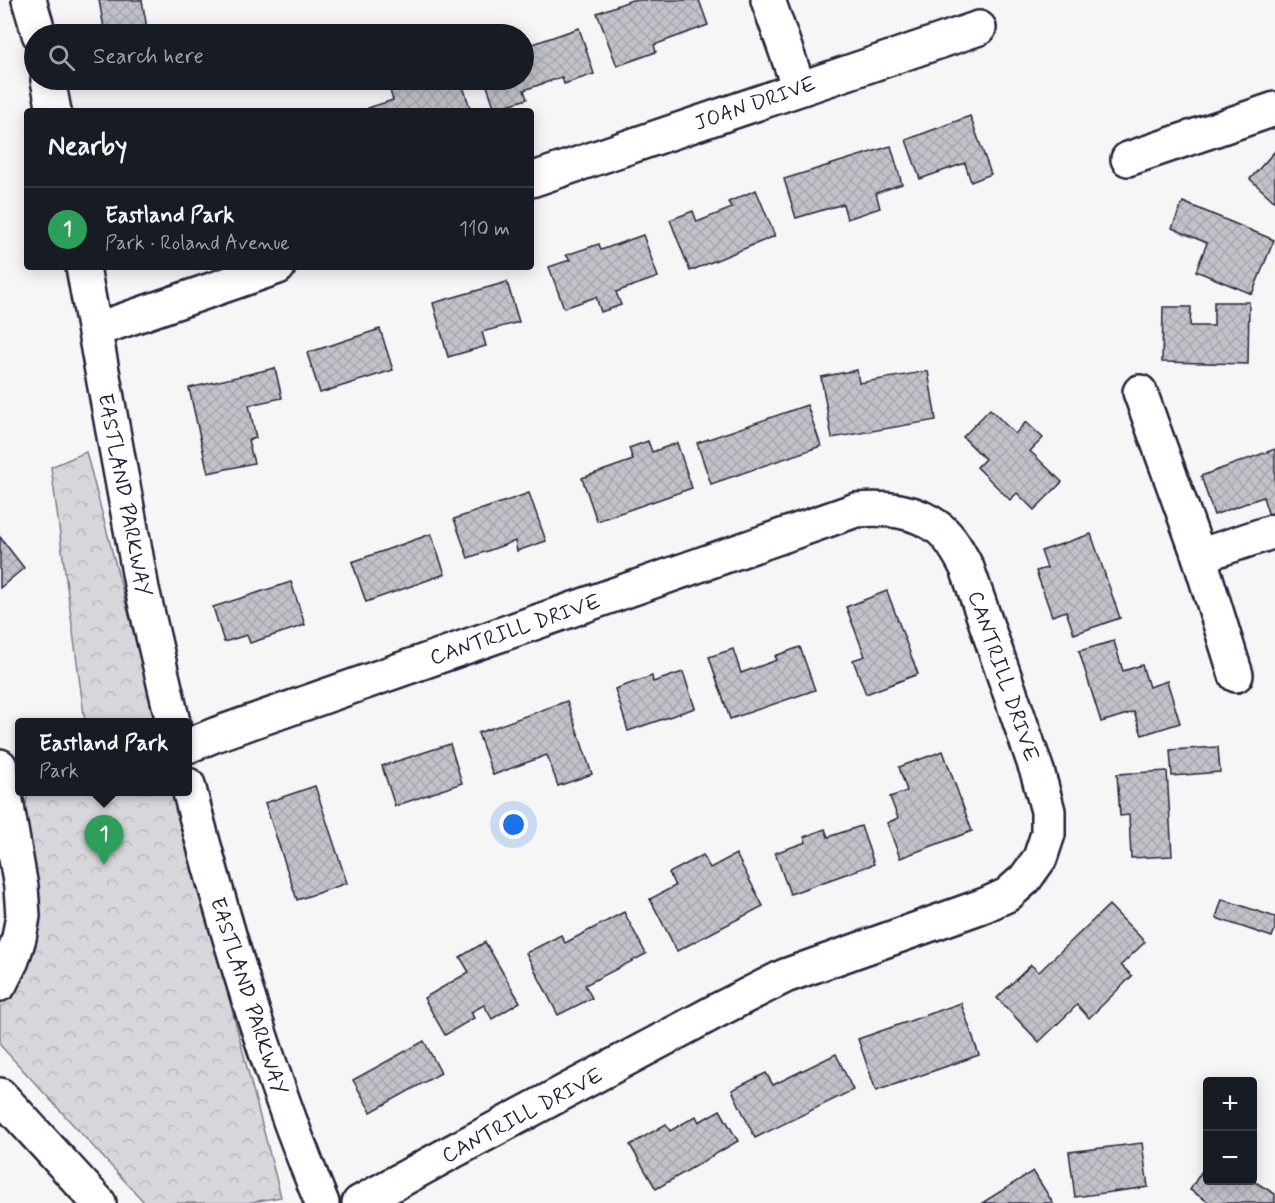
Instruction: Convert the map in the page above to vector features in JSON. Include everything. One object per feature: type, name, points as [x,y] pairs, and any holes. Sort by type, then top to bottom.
[{"type":"street","points":[[29,0],[36,24]]},
{"type":"street","points":[[768,0],[799,88]]},
{"type":"street","name":"JOAN DRIVE","points":[[534,179],[979,28]]},
{"type":"street","points":[[50,90],[53,108]]},
{"type":"street","points":[[1128,159],[1275,109]]},
{"type":"street","name":"EASTLAND PARKWAY","points":[[84,270],[142,589],[172,718]]},
{"type":"street","points":[[95,330],[269,270]]},
{"type":"street","points":[[1140,392],[1199,556],[1236,675]]},
{"type":"street","name":"CANTRILL DRIVE","points":[[192,744],[856,510],[883,508],[902,511],[922,518],[942,530],[967,568],[1034,763],[1048,811],[1048,834],[1040,858],[1025,879],[1007,895],[985,905],[785,976],[657,1042],[359,1203]]},
{"type":"street","points":[[1199,556],[1275,531]]},
{"type":"street","points":[[0,766],[21,887],[22,916],[19,938],[12,960],[0,984]]},
{"type":"street","name":"EASTLAND PARKWAY","points":[[191,796],[211,874],[270,1065],[322,1203]]},
{"type":"street","points":[[0,1095],[99,1203]]},
{"type":"green space","points":[[86,452],[156,718],[84,718],[51,467]]},
{"type":"green space","points":[[27,796],[176,796],[281,1197],[247,1203],[145,1203],[0,1045],[0,948]]},
{"type":"building","points":[[99,0],[142,0],[146,24],[103,24]]},
{"type":"building","points":[[632,0],[699,0],[708,25],[654,45],[656,52],[617,66],[597,13]]},
{"type":"building","points":[[579,28],[594,74],[564,84],[562,77],[534,87],[534,44]]},
{"type":"building","points":[[464,90],[470,108],[368,108],[393,100],[390,91]]},
{"type":"building","points":[[488,90],[524,90],[527,99],[495,108]]},
{"type":"building","points":[[970,116],[991,174],[971,182],[965,163],[920,179],[906,140]]},
{"type":"building","points":[[891,146],[902,184],[876,193],[880,208],[847,219],[843,204],[796,218],[784,179]]},
{"type":"building","points":[[1275,151],[1275,202],[1250,179]]},
{"type":"building","points":[[756,190],[775,236],[690,271],[670,220],[693,211],[697,222],[732,208],[728,202]]},
{"type":"building","points":[[1183,202],[1274,240],[1252,294],[1196,271],[1207,243],[1172,228]]},
{"type":"building","points":[[643,235],[658,277],[616,292],[621,305],[601,312],[596,297],[564,308],[549,267],[570,260],[566,255],[599,244],[601,250]]},
{"type":"building","points":[[507,282],[519,322],[482,332],[486,346],[448,357],[433,303]]},
{"type":"building","points":[[1214,302],[1249,302],[1248,364],[1162,362],[1163,307],[1191,307],[1190,326],[1214,326]]},
{"type":"building","points":[[380,329],[393,370],[320,393],[307,353]]},
{"type":"building","points":[[275,368],[282,398],[249,405],[256,438],[248,440],[254,463],[208,473],[189,388]]},
{"type":"building","points":[[857,370],[859,383],[928,371],[936,420],[832,438],[821,377]]},
{"type":"building","points":[[807,405],[821,446],[711,484],[697,443]]},
{"type":"building","points":[[990,409],[1015,434],[1026,422],[1043,438],[1030,451],[1062,482],[1034,510],[1017,493],[1010,500],[977,467],[985,459],[963,437]]},
{"type":"building","points":[[648,441],[652,452],[677,443],[692,488],[597,521],[582,478],[633,460],[629,448]]},
{"type":"building","points":[[1275,449],[1275,514],[1269,516],[1263,497],[1214,515],[1201,476]]},
{"type":"building","points":[[529,493],[546,541],[517,551],[515,541],[468,558],[454,519]]},
{"type":"building","points":[[431,534],[445,574],[366,602],[352,562]]},
{"type":"building","points":[[1091,534],[1120,618],[1074,634],[1066,611],[1052,616],[1036,571],[1047,568],[1041,551]]},
{"type":"building","points":[[0,537],[24,568],[0,588]]},
{"type":"building","points":[[291,582],[305,625],[250,643],[247,635],[224,642],[213,607]]},
{"type":"building","points":[[887,591],[918,674],[866,694],[853,660],[865,656],[846,607]]},
{"type":"building","points":[[1114,641],[1123,671],[1142,665],[1149,687],[1167,681],[1180,723],[1142,735],[1134,712],[1101,722],[1079,651]]},
{"type":"building","points":[[800,647],[815,690],[730,719],[709,657],[733,649],[741,673],[777,660],[775,656]]},
{"type":"building","points":[[683,672],[695,708],[628,731],[615,689],[652,676],[653,682]]},
{"type":"building","points":[[567,701],[592,774],[558,786],[547,755],[493,775],[478,733]]},
{"type":"building","points":[[450,744],[462,783],[395,806],[382,766]]},
{"type":"building","points":[[1218,747],[1220,772],[1172,776],[1170,750]]},
{"type":"building","points":[[943,751],[972,831],[900,858],[887,823],[898,818],[890,797],[907,791],[899,767]]},
{"type":"building","points":[[1167,771],[1172,856],[1131,858],[1129,815],[1120,816],[1117,774]]},
{"type":"building","points":[[315,786],[347,883],[297,900],[265,803]]},
{"type":"building","points":[[861,826],[874,864],[790,894],[775,853],[806,842],[804,837],[825,829],[828,837]]},
{"type":"building","points":[[736,854],[763,906],[677,951],[650,899],[675,886],[669,873],[703,855],[710,868]]},
{"type":"building","points":[[1222,899],[1275,917],[1272,937],[1216,918]]},
{"type":"building","points":[[1109,905],[1145,942],[1121,965],[1132,976],[1089,1018],[1077,1005],[1039,1042],[997,998],[1031,965],[1039,972]]},
{"type":"building","points":[[624,912],[646,954],[585,985],[592,998],[558,1015],[526,953],[561,935],[565,943]]},
{"type":"building","points":[[485,942],[520,1002],[492,1019],[484,1005],[471,1012],[474,1018],[445,1035],[424,998],[469,972],[460,957]]},
{"type":"building","points":[[961,1003],[979,1055],[876,1091],[858,1039]]},
{"type":"building","points":[[424,1041],[441,1073],[371,1112],[353,1080]]},
{"type":"building","points":[[836,1054],[853,1090],[755,1138],[732,1090],[766,1073],[773,1085]]},
{"type":"building","points":[[720,1110],[738,1141],[656,1189],[630,1145],[666,1124],[670,1131],[696,1116],[699,1122]]},
{"type":"building","points":[[1142,1143],[1148,1187],[1075,1197],[1069,1152]]},
{"type":"building","points":[[1203,1169],[1203,1185],[1257,1185],[1257,1183],[1275,1194],[1275,1203],[1210,1203],[1190,1190]]},
{"type":"building","points":[[1033,1171],[1053,1203],[982,1203]]},
{"type":"place","name":"Eastland Park","points":[[104,865]]}]
